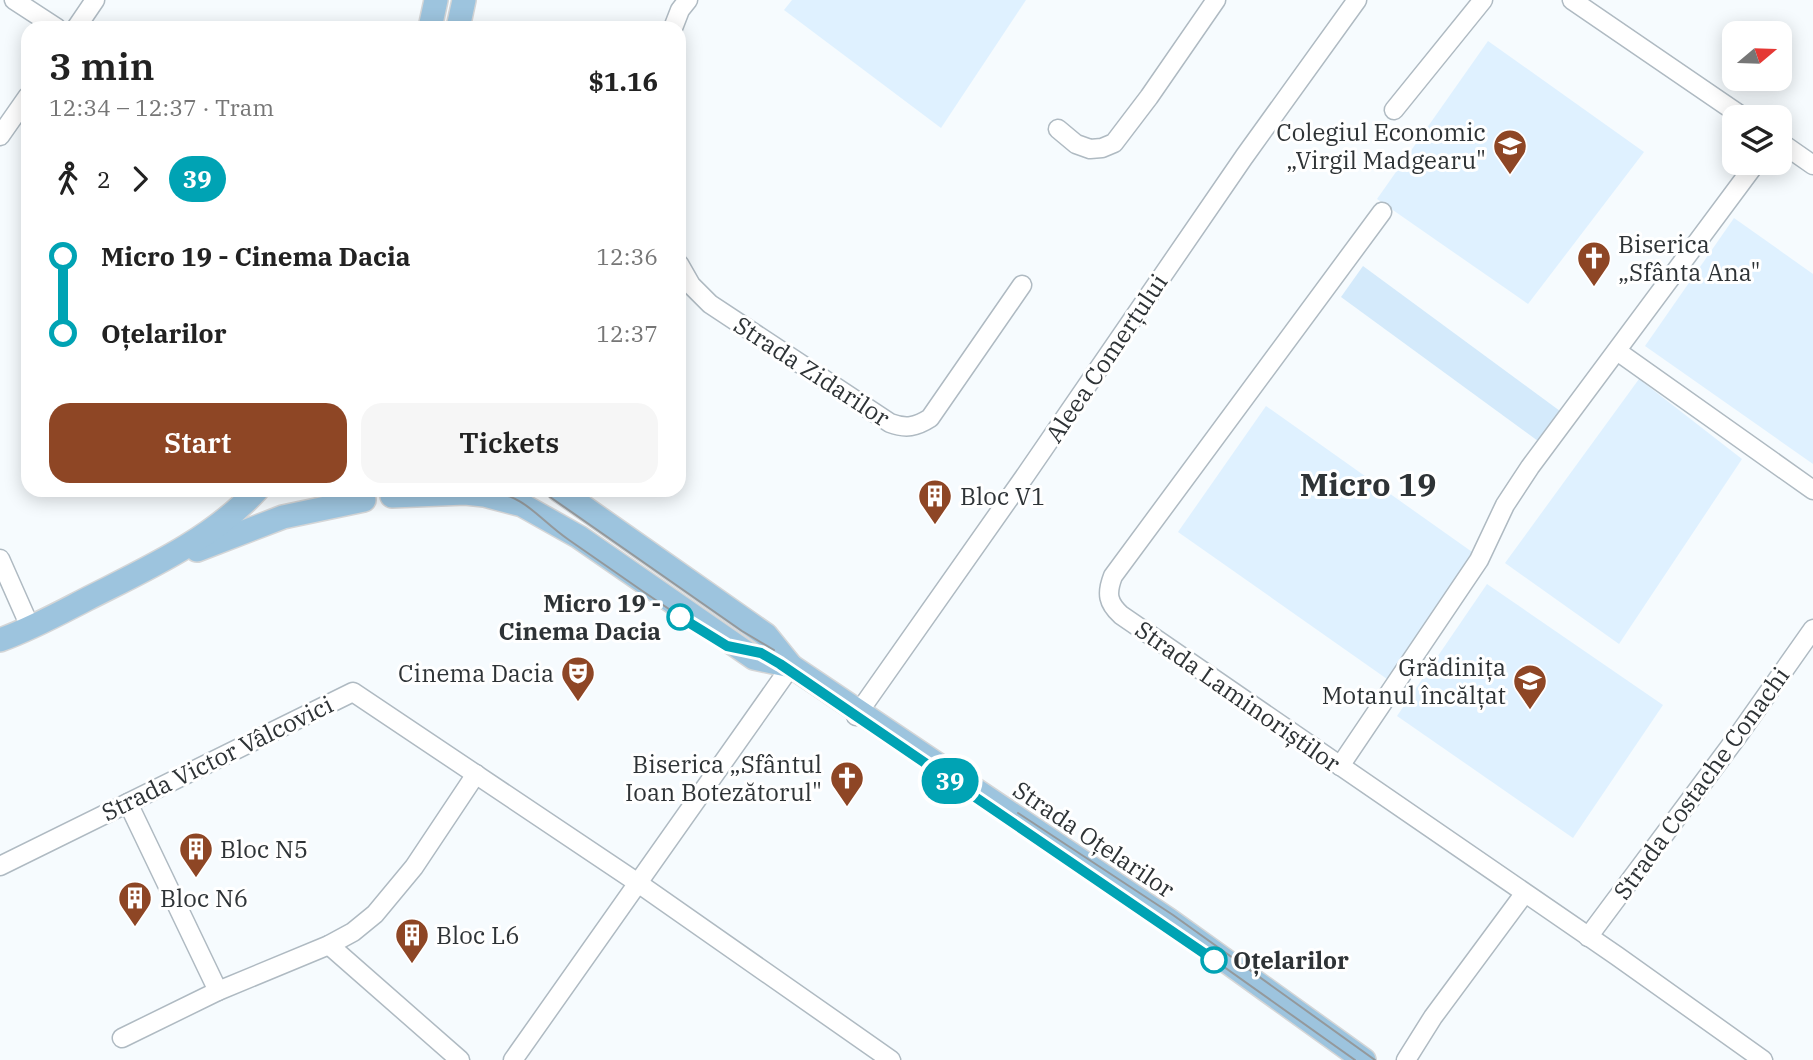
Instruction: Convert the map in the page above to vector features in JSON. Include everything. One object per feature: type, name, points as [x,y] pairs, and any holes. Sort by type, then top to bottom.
[{"type":"main road","points":[[432,21],[436,0]]},
{"type":"main road","points":[[460,21],[464,0]]},
{"type":"main road","points":[[12,637],[158,564],[223,521],[249,497]]},
{"type":"main road","points":[[356,497],[364,500]]},
{"type":"main road","name":"Strada Oțelarilor","points":[[158,564],[283,517],[387,497]]},
{"type":"main road","name":"Strada Oțelarilor","points":[[492,497],[522,505],[579,537],[754,658],[791,666]]},
{"type":"main road","name":"Strada Oțelarilor","points":[[569,497],[766,635],[791,666],[857,715],[1159,914],[1364,1060]]},
{"type":"street","points":[[15,0],[46,21]]},
{"type":"street","points":[[81,21],[95,0]]},
{"type":"street","points":[[676,21],[688,0]]},
{"type":"street","points":[[1058,129],[1076,144],[1090,149],[1114,143],[1216,0]]},
{"type":"street","name":"Aleea Comerțului","points":[[857,715],[1244,157],[1357,0]]},
{"type":"street","points":[[1394,110],[1483,0]]},
{"type":"street","points":[[1572,0],[1725,105]]},
{"type":"street","points":[[0,136],[21,106]]},
{"type":"street","points":[[1792,150],[1813,165]]},
{"type":"street","points":[[1340,766],[1479,560],[1505,505],[1531,467],[1747,175]]},
{"type":"street","name":"Strada Laminoriștilor","points":[[1381,212],[1113,576],[1108,598],[1112,607],[1763,1060]]},
{"type":"street","name":"Strada Zidarilor","points":[[686,276],[691,285],[718,309],[890,423],[909,427],[919,425],[930,418],[1022,285]]},
{"type":"street","points":[[1617,351],[1813,490]]},
{"type":"street","points":[[0,559],[12,637]]},
{"type":"street","name":"Strada Costache Conachi","points":[[1588,937],[1737,737],[1813,629]]},
{"type":"street","points":[[513,1060],[791,666]]},
{"type":"street","name":"Strada Victor Vâlcovici","points":[[0,866],[353,692],[638,883],[891,1060]]},
{"type":"street","points":[[122,1038],[218,991],[329,945],[353,932],[375,914],[414,867],[476,775]]},
{"type":"street","points":[[128,803],[218,991]]},
{"type":"street","points":[[1406,1060],[1433,1017],[1524,894]]},
{"type":"street","points":[[329,945],[460,1060]]},
{"type":"shaded area","points":[[792,0],[1026,0],[941,128],[784,10]]},
{"type":"shaded area","name":"Colegiul Economic „Virgil Madgearu\"","points":[[1488,41],[1644,152],[1528,304],[1377,199]]},
{"type":"shaded area","points":[[1734,218],[1813,274],[1813,464],[1645,346]]},
{"type":"shaded area","points":[[1363,266],[1560,411],[1538,441],[1341,297]]},
{"type":"shaded area","points":[[1639,379],[1742,459],[1619,644],[1505,563]]},
{"type":"shaded area","points":[[1266,406],[1475,554],[1387,679],[1178,532]]},
{"type":"shaded area","name":"Grădinița Motanul încălțat","points":[[1487,584],[1663,705],[1573,838],[1397,716]]},
{"type":"tram line","points":[[511,497],[523,503],[569,540],[713,639],[736,649],[761,653],[780,664],[1165,925],[1355,1060]]},
{"type":"tram line","points":[[550,497],[742,631],[774,650]]},
{"type":"tram line","name":"39","points":[[680,617],[727,646],[754,650],[780,664],[1214,960]]},
{"type":"tram line","points":[[1018,813],[1173,915],[1375,1060]]},
{"type":"place","name":"Colegiul Economic „Virgil Madgearu\"","points":[[1510,176]]},
{"type":"place","name":"Biserica „Sfânta Ana\"","points":[[1594,288]]},
{"type":"place","name":"Bloc V1","points":[[935,526]]},
{"type":"place","name":"Micro 19 - Cinema Dacia","points":[[680,617]]},
{"type":"place","name":"Cinema Dacia","points":[[578,703]]},
{"type":"place","name":"Grădinița Motanul încălțat","points":[[1530,711]]},
{"type":"place","name":"Biserica „Sfântul Ioan Botezătorul\"","points":[[847,808]]},
{"type":"place","name":"Bloc N5","points":[[196,879]]},
{"type":"place","name":"Bloc N6","points":[[135,928]]},
{"type":"place","name":"Oțelarilor","points":[[1214,960]]},
{"type":"place","name":"Bloc L6","points":[[412,965]]},
{"type":"district","name":"Micro 19","points":[[1368,484]]}]
